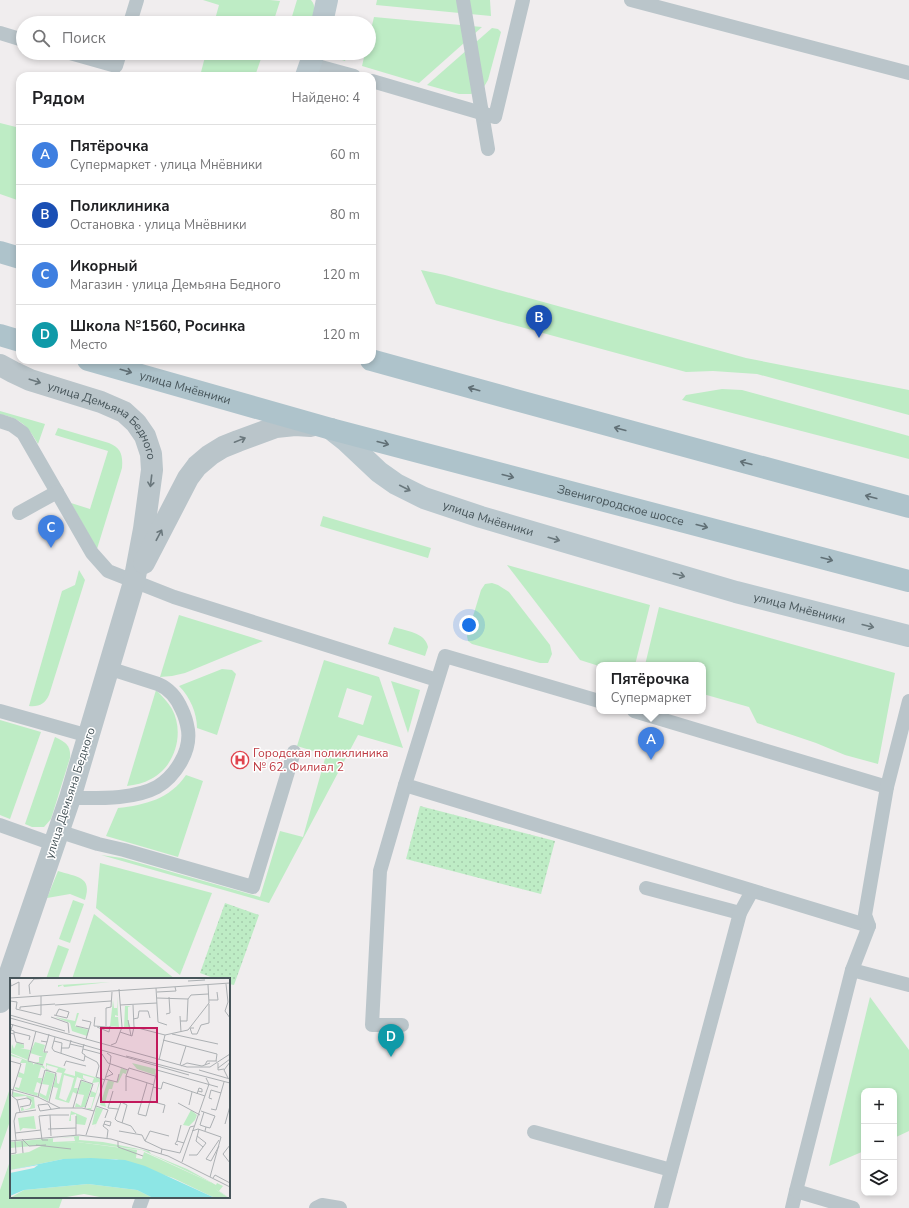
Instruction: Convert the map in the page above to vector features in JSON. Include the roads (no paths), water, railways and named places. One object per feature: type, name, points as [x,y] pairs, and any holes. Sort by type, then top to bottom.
[{"type":"main road","points":[[324,16],[327,0]]},
{"type":"main road","points":[[0,252],[16,257]]},
{"type":"main road","points":[[0,335],[16,340]]},
{"type":"main road","points":[[376,359],[400,368]]},
{"type":"main road","points":[[376,361],[909,507]]},
{"type":"main road","name":"улица Мнёвники","points":[[102,364],[328,428],[345,440],[379,472],[396,484],[424,498],[481,518],[736,592],[909,636]]},
{"type":"main road","name":"Звенигородское шоссе","points":[[328,428],[909,581]]},
{"type":"street","name":"улица Демьяна Бедного","points":[[0,365],[30,380],[124,412],[136,423],[145,436],[151,454],[152,470],[144,529],[134,582],[70,798],[0,1002]]},
{"type":"street","name":"улица Демьяна Бедного","points":[[134,582],[188,478],[197,466],[223,447],[268,429],[286,425],[328,428]]},
{"type":"lane","points":[[132,16],[137,0]]},
{"type":"lane","points":[[463,0],[488,115]]},
{"type":"lane","points":[[488,115],[523,0]]},
{"type":"lane","points":[[631,0],[909,73]]},
{"type":"lane","points":[[0,33],[16,38]]},
{"type":"lane","points":[[95,60],[116,66],[118,60]]},
{"type":"lane","points":[[310,64],[339,72]]},
{"type":"lane","points":[[376,82],[488,115]]},
{"type":"lane","points":[[0,421],[12,425],[23,433],[95,558],[108,571],[174,597],[437,680]]},
{"type":"lane","points":[[19,513],[57,492]]},
{"type":"lane","points":[[402,1025],[372,1024],[380,871],[445,656],[596,700]]},
{"type":"lane","points":[[70,798],[113,798],[138,793],[156,787],[167,779],[177,767],[186,751],[188,730],[185,717],[179,702],[172,693],[164,686],[108,668]]},
{"type":"lane","points":[[792,1208],[852,970],[869,926],[865,915],[886,787],[909,701]]},
{"type":"lane","points":[[0,711],[89,736]]},
{"type":"lane","points":[[644,714],[886,787]]},
{"type":"lane","points":[[0,825],[56,838],[98,844],[124,850],[253,887],[294,752]]},
{"type":"lane","points":[[405,785],[869,926]]},
{"type":"lane","points":[[646,888],[740,913]]},
{"type":"lane","points":[[661,1208],[740,913],[752,891]]},
{"type":"lane","points":[[852,970],[909,986]]},
{"type":"lane","points":[[534,1132],[671,1170]]},
{"type":"lane","points":[[796,1191],[853,1208]]},
{"type":"lane","points":[[139,1208],[143,1198]]},
{"type":"lane","points":[[316,1208],[322,1205],[340,1208]]},
{"type":"place","name":"Поликлиника","points":[[539,338]]},
{"type":"place","name":"Икорный","points":[[51,548]]},
{"type":"place","name":"Городская поликлиника № 62. Филиал 2","points":[[240,760]]},
{"type":"place","name":"Пятёрочка","points":[[651,760]]},
{"type":"place","name":"Школа №1560, Росинка","points":[[391,1057]]}]
